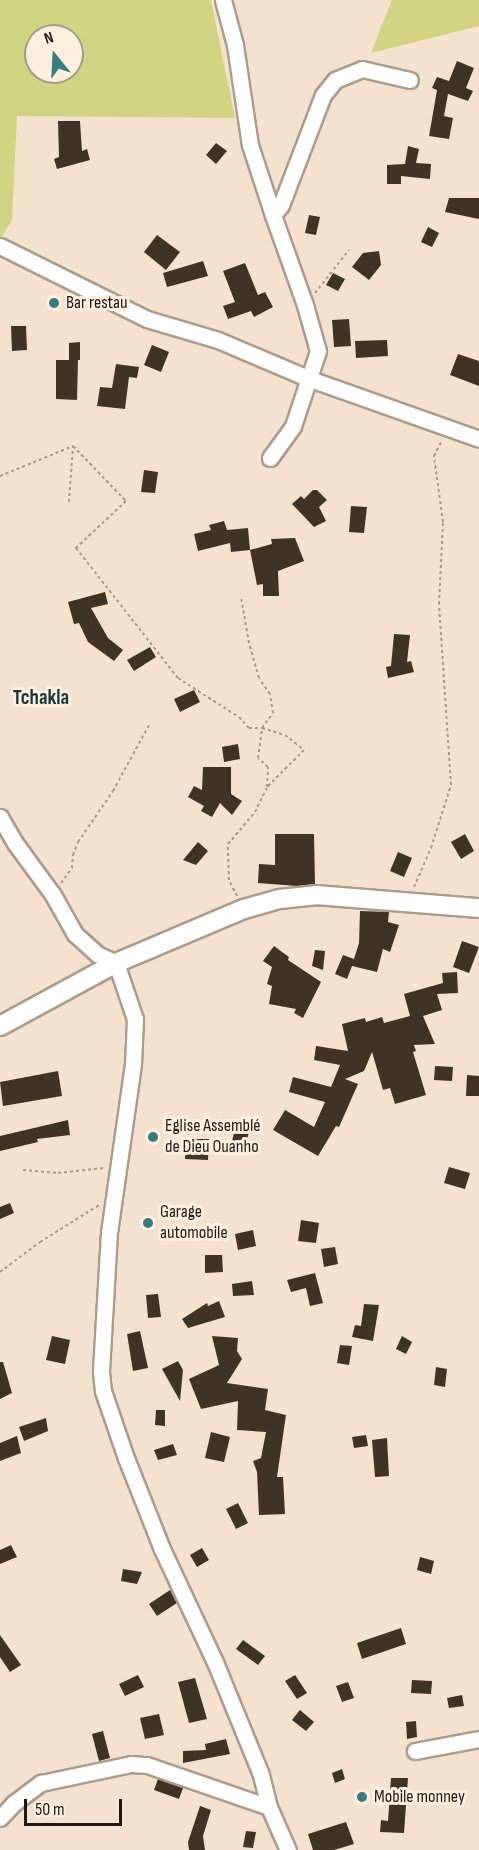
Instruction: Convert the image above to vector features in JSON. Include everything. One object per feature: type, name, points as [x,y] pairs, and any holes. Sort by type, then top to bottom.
[{"type":"main road","points":[[0,1026],[116,963],[244,909],[280,898],[316,895],[479,908]]},
{"type":"street","points":[[223,0],[235,45],[250,145],[305,305],[318,351],[293,426],[270,458]]},
{"type":"street","points":[[273,215],[281,205],[323,94],[335,80],[362,69],[410,80]]},
{"type":"street","points":[[0,246],[147,319],[218,340],[310,379],[479,439]]},
{"type":"street","points":[[0,817],[15,843],[53,895],[75,934],[97,954],[116,963],[135,1019],[132,1064],[108,1232],[101,1372],[103,1390],[126,1458],[162,1550],[215,1662],[261,1775],[269,1807],[288,1850]]},
{"type":"street","points":[[415,1750],[479,1739]]},
{"type":"street","points":[[0,1818],[14,1803],[41,1783],[131,1764],[147,1765],[269,1807]]},
{"type":"path","points":[[305,305],[349,250]]},
{"type":"path","points":[[408,902],[431,848],[451,785],[438,604],[443,522],[434,456],[449,427]]},
{"type":"path","points":[[0,476],[73,446]]},
{"type":"path","points":[[69,502],[73,446]]},
{"type":"path","points":[[73,446],[126,501],[76,548],[178,678],[239,717],[249,728],[262,728],[285,735],[304,750],[267,787],[255,812],[228,844],[229,880],[244,909]]},
{"type":"path","points":[[241,597],[249,643],[259,678],[270,694],[273,713],[262,728],[258,758],[268,767],[267,787]]},
{"type":"path","points":[[53,895],[72,868],[73,855],[78,842],[113,791],[150,725]]},
{"type":"path","points":[[23,1170],[58,1173],[118,1168]]},
{"type":"path","points":[[0,1272],[40,1242],[114,1196]]},
{"type":"green space","points":[[0,0],[211,0],[235,118],[17,116],[12,220],[0,240]]},
{"type":"green space","points":[[392,0],[479,0],[479,26],[371,53]]},
{"type":"building","points":[[457,61],[474,68],[466,88],[473,91],[468,101],[448,94],[444,116],[453,118],[449,139],[429,136],[437,90],[432,88],[437,77],[449,81]]},
{"type":"building","points":[[58,121],[80,121],[82,151],[87,149],[90,160],[57,169],[54,159],[59,157]]},
{"type":"building","points":[[216,143],[227,151],[216,164],[206,155]]},
{"type":"building","points":[[408,146],[419,149],[416,163],[431,164],[430,179],[401,176],[401,184],[387,184],[387,165],[405,164]]},
{"type":"building","points":[[449,198],[479,198],[479,219],[445,212]]},
{"type":"building","points":[[309,215],[320,217],[316,235],[305,233]]},
{"type":"building","points":[[428,227],[439,233],[432,247],[421,242]]},
{"type":"building","points":[[157,235],[180,252],[166,270],[144,252]]},
{"type":"building","points":[[379,251],[381,265],[369,280],[352,267],[363,253]]},
{"type":"building","points":[[203,261],[208,276],[167,287],[163,273]]},
{"type":"building","points":[[245,263],[258,295],[265,292],[273,307],[254,317],[251,311],[228,319],[223,306],[235,302],[223,271]]},
{"type":"building","points":[[333,273],[345,279],[338,291],[326,285]]},
{"type":"building","points":[[349,319],[351,346],[334,347],[332,320]]},
{"type":"building","points":[[11,326],[26,326],[27,350],[12,351]]},
{"type":"building","points":[[387,340],[388,356],[356,358],[355,341]]},
{"type":"building","points":[[80,342],[80,360],[69,360],[69,343]]},
{"type":"building","points":[[152,345],[169,352],[161,372],[144,365]]},
{"type":"building","points":[[458,354],[479,361],[479,386],[450,375]]},
{"type":"building","points":[[56,360],[78,360],[77,400],[56,399]]},
{"type":"building","points":[[116,364],[139,367],[137,378],[129,377],[125,409],[97,406],[100,387],[112,388]]},
{"type":"building","points":[[144,470],[158,472],[155,493],[141,492]]},
{"type":"building","points":[[313,490],[317,490],[327,500],[319,507],[326,521],[314,527],[292,504],[301,496],[304,499]]},
{"type":"building","points":[[351,506],[367,507],[364,533],[349,532]]},
{"type":"building","points":[[224,521],[227,530],[248,528],[250,550],[231,552],[230,543],[198,551],[194,534],[211,530],[209,525]]},
{"type":"building","points":[[295,538],[304,561],[278,571],[279,596],[263,596],[263,584],[257,585],[250,550],[272,544],[271,539]]},
{"type":"building","points":[[105,592],[108,604],[91,608],[108,638],[123,650],[114,661],[88,642],[79,623],[74,624],[68,602]]},
{"type":"building","points":[[394,634],[410,635],[407,662],[411,661],[414,672],[388,678],[386,667],[391,666]]},
{"type":"building","points":[[150,647],[156,657],[134,671],[127,660]]},
{"type":"building","points":[[194,690],[200,702],[180,712],[174,699]]},
{"type":"building","points":[[238,744],[240,759],[224,762],[222,747]]},
{"type":"building","points":[[203,767],[231,767],[231,794],[242,801],[232,815],[220,803],[212,817],[201,811],[204,806],[188,797],[194,786],[202,790]]},
{"type":"building","points":[[275,834],[314,834],[315,884],[297,886],[258,883],[259,864],[275,865]]},
{"type":"building","points":[[465,834],[474,851],[461,859],[451,842]]},
{"type":"building","points":[[198,842],[208,851],[196,865],[183,860]]},
{"type":"building","points":[[398,852],[412,858],[404,877],[390,871]]},
{"type":"building","points":[[360,911],[389,912],[388,922],[399,925],[390,952],[383,949],[377,972],[352,966],[347,979],[335,974],[343,955],[354,959],[359,943]]},
{"type":"building","points":[[462,941],[479,947],[469,973],[453,967]]},
{"type":"building","points":[[274,946],[289,957],[288,960],[321,982],[303,1018],[294,1013],[296,1009],[269,1004],[272,986],[267,984],[272,967],[263,961]]},
{"type":"building","points":[[315,950],[325,951],[323,970],[312,966]]},
{"type":"building","points":[[457,972],[458,993],[437,994],[442,1010],[423,1016],[435,1044],[414,1045],[416,1051],[413,1052],[426,1095],[395,1104],[390,1088],[383,1090],[372,1052],[364,1071],[345,1079],[358,1084],[339,1127],[336,1126],[318,1156],[273,1130],[285,1110],[314,1127],[325,1102],[289,1092],[293,1077],[331,1087],[340,1065],[314,1060],[316,1046],[348,1051],[342,1024],[365,1018],[366,1022],[382,1017],[384,1023],[410,1016],[404,994],[443,983],[442,973]]},
{"type":"building","points":[[435,1066],[453,1067],[452,1081],[434,1080]]},
{"type":"building","points":[[58,1071],[62,1096],[3,1106],[0,1082]]},
{"type":"building","points":[[467,1075],[479,1076],[479,1096],[466,1096]]},
{"type":"building","points":[[68,1120],[70,1135],[37,1139],[38,1142],[0,1151],[0,1136]]},
{"type":"building","points":[[237,1120],[251,1123],[244,1153],[230,1150]]},
{"type":"building","points":[[186,1139],[209,1139],[208,1160],[185,1159]]},
{"type":"building","points":[[449,1167],[470,1173],[465,1189],[444,1183]]},
{"type":"building","points":[[10,1203],[14,1213],[0,1219],[0,1207]]},
{"type":"building","points":[[301,1220],[319,1223],[316,1243],[298,1241]]},
{"type":"building","points":[[253,1230],[256,1246],[238,1250],[235,1234]]},
{"type":"building","points":[[335,1247],[338,1264],[324,1267],[321,1249]]},
{"type":"building","points":[[205,1255],[222,1255],[223,1272],[205,1273]]},
{"type":"building","points":[[315,1273],[323,1303],[310,1306],[306,1288],[291,1292],[287,1280]]},
{"type":"building","points":[[252,1281],[254,1295],[233,1296],[232,1284]]},
{"type":"building","points":[[158,1294],[161,1317],[148,1318],[146,1295]]},
{"type":"building","points":[[219,1301],[225,1317],[188,1328],[182,1319],[207,1303],[208,1306]]},
{"type":"building","points":[[364,1304],[379,1305],[373,1341],[352,1337],[355,1325],[361,1326]]},
{"type":"building","points":[[140,1331],[148,1368],[133,1371],[127,1334]]},
{"type":"building","points":[[52,1336],[70,1340],[65,1364],[46,1360]]},
{"type":"building","points":[[212,1336],[238,1338],[237,1351],[242,1359],[227,1383],[268,1389],[265,1410],[286,1415],[277,1477],[283,1477],[285,1514],[259,1515],[257,1472],[253,1461],[261,1458],[266,1432],[237,1430],[238,1401],[201,1409],[189,1379],[219,1365]]},
{"type":"building","points":[[402,1336],[412,1342],[406,1354],[396,1349]]},
{"type":"building","points":[[340,1345],[352,1346],[349,1365],[337,1363]]},
{"type":"building","points":[[178,1361],[183,1370],[180,1401],[162,1369]]},
{"type":"building","points":[[0,1362],[3,1362],[12,1393],[0,1399]]},
{"type":"building","points":[[436,1367],[447,1369],[445,1387],[434,1385]]},
{"type":"building","points":[[156,1410],[165,1410],[165,1426],[155,1425]]},
{"type":"building","points":[[46,1418],[48,1431],[24,1441],[19,1427]]},
{"type":"building","points":[[211,1432],[230,1437],[224,1462],[205,1458]]},
{"type":"building","points":[[366,1435],[368,1446],[354,1448],[352,1437]]},
{"type":"building","points":[[17,1436],[21,1453],[0,1461],[0,1443]]},
{"type":"building","points":[[387,1438],[389,1476],[375,1477],[372,1440]]},
{"type":"building","points":[[173,1444],[177,1455],[158,1460],[154,1450]]},
{"type":"building","points":[[238,1503],[248,1523],[236,1529],[226,1509]]},
{"type":"building","points":[[11,1545],[17,1557],[0,1564],[0,1550]]},
{"type":"building","points":[[202,1548],[209,1560],[197,1567],[190,1555]]},
{"type":"building","points":[[420,1557],[434,1561],[431,1574],[417,1570]]},
{"type":"building","points":[[123,1569],[142,1572],[137,1584],[121,1581]]},
{"type":"building","points":[[170,1590],[177,1603],[157,1616],[149,1604]]},
{"type":"building","points":[[401,1628],[406,1644],[362,1659],[357,1643]]},
{"type":"building","points":[[0,1635],[21,1665],[10,1672],[0,1657]]},
{"type":"building","points":[[243,1640],[265,1656],[258,1665],[236,1649]]},
{"type":"building","points":[[138,1675],[144,1687],[125,1696],[119,1684]]},
{"type":"building","points":[[295,1675],[307,1693],[297,1699],[285,1681]]},
{"type":"building","points":[[195,1678],[207,1719],[189,1723],[178,1682]]},
{"type":"building","points":[[412,1680],[432,1681],[431,1694],[411,1693]]},
{"type":"building","points":[[348,1682],[354,1698],[342,1702],[336,1686]]},
{"type":"building","points":[[462,1695],[464,1706],[449,1708],[447,1698]]},
{"type":"building","points":[[300,1710],[314,1722],[306,1731],[292,1720]]},
{"type":"building","points":[[159,1714],[164,1735],[145,1739],[140,1718]]},
{"type":"building","points":[[416,1721],[417,1737],[407,1739],[406,1722]]},
{"type":"building","points":[[103,1731],[110,1758],[99,1761],[92,1734]]},
{"type":"building","points":[[226,1739],[230,1754],[183,1763],[183,1751],[206,1750],[205,1744]]},
{"type":"building","points":[[342,1769],[345,1779],[335,1783],[332,1773]]},
{"type":"building","points":[[391,1778],[408,1778],[404,1833],[380,1832],[381,1820],[388,1821]]},
{"type":"building","points":[[158,1779],[183,1788],[179,1799],[154,1790]]},
{"type":"building","points":[[200,1806],[211,1810],[203,1836],[205,1850],[189,1850],[188,1842]]},
{"type":"building","points":[[346,1822],[354,1844],[334,1850],[313,1850],[308,1834]]},
{"type":"building","points":[[246,1831],[256,1832],[253,1848],[243,1847]]},
{"type":"place","name":"Bar restau","points":[[54,303]]},
{"type":"place","name":"Eglise Assemblé de Dieu Ouanho","points":[[153,1137]]},
{"type":"place","name":"Garage automobile","points":[[148,1223]]},
{"type":"place","name":"Mobile monney","points":[[362,1797]]},
{"type":"district","name":"Tchakla","points":[[41,698]]}]
